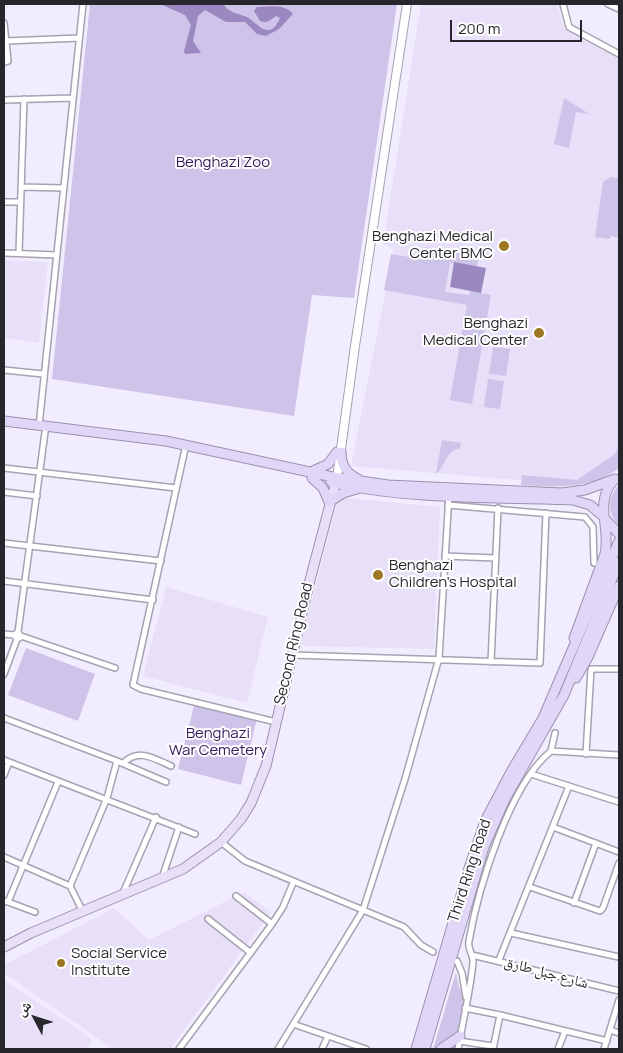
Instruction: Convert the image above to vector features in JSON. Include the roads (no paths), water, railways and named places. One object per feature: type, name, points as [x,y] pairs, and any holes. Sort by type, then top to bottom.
[{"type":"highway","points":[[4,420],[185,449],[311,475],[323,488],[329,502],[343,493],[359,488]]},
{"type":"highway","points":[[4,425],[42,427],[172,443],[359,488],[449,495],[573,500],[590,505],[619,534]]},
{"type":"highway","points":[[311,475],[323,468],[339,452]]},
{"type":"highway","points":[[339,452],[346,470],[353,477],[368,482]]},
{"type":"highway","points":[[334,482],[368,482],[403,487],[562,493],[585,490],[617,477]]},
{"type":"highway","points":[[567,662],[576,627],[605,554],[608,542],[603,497],[617,477]]},
{"type":"highway","points":[[589,623],[619,541]]},
{"type":"highway","points":[[589,623],[619,562]]},
{"type":"highway","points":[[564,695],[588,656],[619,586]]},
{"type":"highway","name":"Third Ring Road","points":[[416,1049],[479,837],[497,796],[543,718],[567,662],[589,623]]},
{"type":"highway","name":"Third Ring Road","points":[[425,1049],[484,847],[505,799],[564,695],[589,623]]},
{"type":"highway","points":[[442,1049],[460,1039]]},
{"type":"main road","points":[[339,452],[345,382],[403,4]]},
{"type":"main road","points":[[334,482],[407,4]]},
{"type":"main road","name":"Second Ring Road","points":[[4,947],[162,879],[196,861],[221,842],[251,803],[266,766],[334,482]]},
{"type":"street","points":[[4,674],[18,635],[40,473],[44,374],[83,4]]},
{"type":"street","points":[[563,4],[569,27],[619,54]]},
{"type":"street","points":[[608,4],[619,9]]},
{"type":"street","points":[[4,22],[8,61],[4,62]]},
{"type":"street","points":[[6,42],[79,38]]},
{"type":"street","points":[[4,100],[72,98]]},
{"type":"street","points":[[19,253],[24,99]]},
{"type":"street","points":[[21,187],[64,188]]},
{"type":"street","points":[[4,202],[20,202]]},
{"type":"street","points":[[4,253],[57,255]]},
{"type":"street","points":[[4,370],[44,374]]},
{"type":"street","points":[[185,449],[153,600],[133,681],[136,688],[276,722]]},
{"type":"street","points":[[4,468],[176,488]]},
{"type":"street","points":[[4,492],[37,496]]},
{"type":"street","points":[[278,1049],[363,910],[439,658],[449,495]]},
{"type":"street","points":[[448,505],[581,516],[590,521],[594,527],[594,563]]},
{"type":"street","points":[[491,662],[498,508]]},
{"type":"street","points":[[292,655],[439,658],[538,663],[541,661],[546,513]]},
{"type":"street","points":[[4,543],[161,560]]},
{"type":"street","points":[[446,556],[496,558]]},
{"type":"street","points":[[4,581],[153,600]]},
{"type":"street","points":[[4,634],[18,635],[115,668]]},
{"type":"street","points":[[586,754],[591,668],[619,669]]},
{"type":"street","points":[[4,718],[120,762],[166,782]]},
{"type":"street","points":[[458,1049],[472,955],[468,943],[491,859],[505,822],[531,774],[551,751],[554,733]]},
{"type":"street","points":[[551,751],[619,755]]},
{"type":"street","points":[[70,886],[120,762],[140,754],[171,766]]},
{"type":"street","points":[[4,775],[7,761],[58,782],[107,798],[196,834]]},
{"type":"street","points":[[531,774],[619,802]]},
{"type":"street","points":[[35,912],[6,901],[24,866],[58,782]]},
{"type":"street","points":[[499,960],[530,887],[569,786]]},
{"type":"street","points":[[122,896],[156,817]]},
{"type":"street","points":[[162,879],[179,827]]},
{"type":"street","points":[[553,827],[619,852]]},
{"type":"street","points":[[221,842],[244,861],[293,883],[404,927],[421,945],[433,952]]},
{"type":"street","points":[[574,903],[596,843]]},
{"type":"street","points":[[4,857],[70,886],[83,912]]},
{"type":"street","points":[[530,887],[596,911],[603,908],[619,863]]},
{"type":"street","points":[[178,1049],[272,924],[283,907],[293,883]]},
{"type":"street","points":[[236,896],[272,924]]},
{"type":"street","points":[[208,919],[251,954]]},
{"type":"street","points":[[511,933],[619,957]]},
{"type":"street","name":"شارع جبل طارق","points":[[472,955],[499,960],[619,991]]},
{"type":"street","points":[[457,961],[462,973],[466,1000]]},
{"type":"street","points":[[605,1049],[610,1030],[618,1012],[619,1000]]},
{"type":"street","points":[[465,1008],[607,1041]]},
{"type":"street","points":[[460,1039],[493,1048],[500,1015]]},
{"type":"street","points":[[293,1024],[366,1049]]},
{"type":"street","points":[[610,1030],[619,1033]]},
{"type":"street","points":[[558,1049],[565,1031]]},
{"type":"street","points":[[322,1049],[328,1036]]},
{"type":"place","name":"Benghazi Medical Center BMC","points":[[504,246]]},
{"type":"place","name":"Benghazi Medical Center","points":[[539,333]]},
{"type":"place","name":"Benghazi Children's Hospital","points":[[378,575]]},
{"type":"place","name":"Social Service Institute","points":[[61,963]]},
{"type":"park label","name":"Benghazi Zoo","points":[[223,163]]},
{"type":"park label","name":"Benghazi War Cemetery","points":[[218,742]]}]
